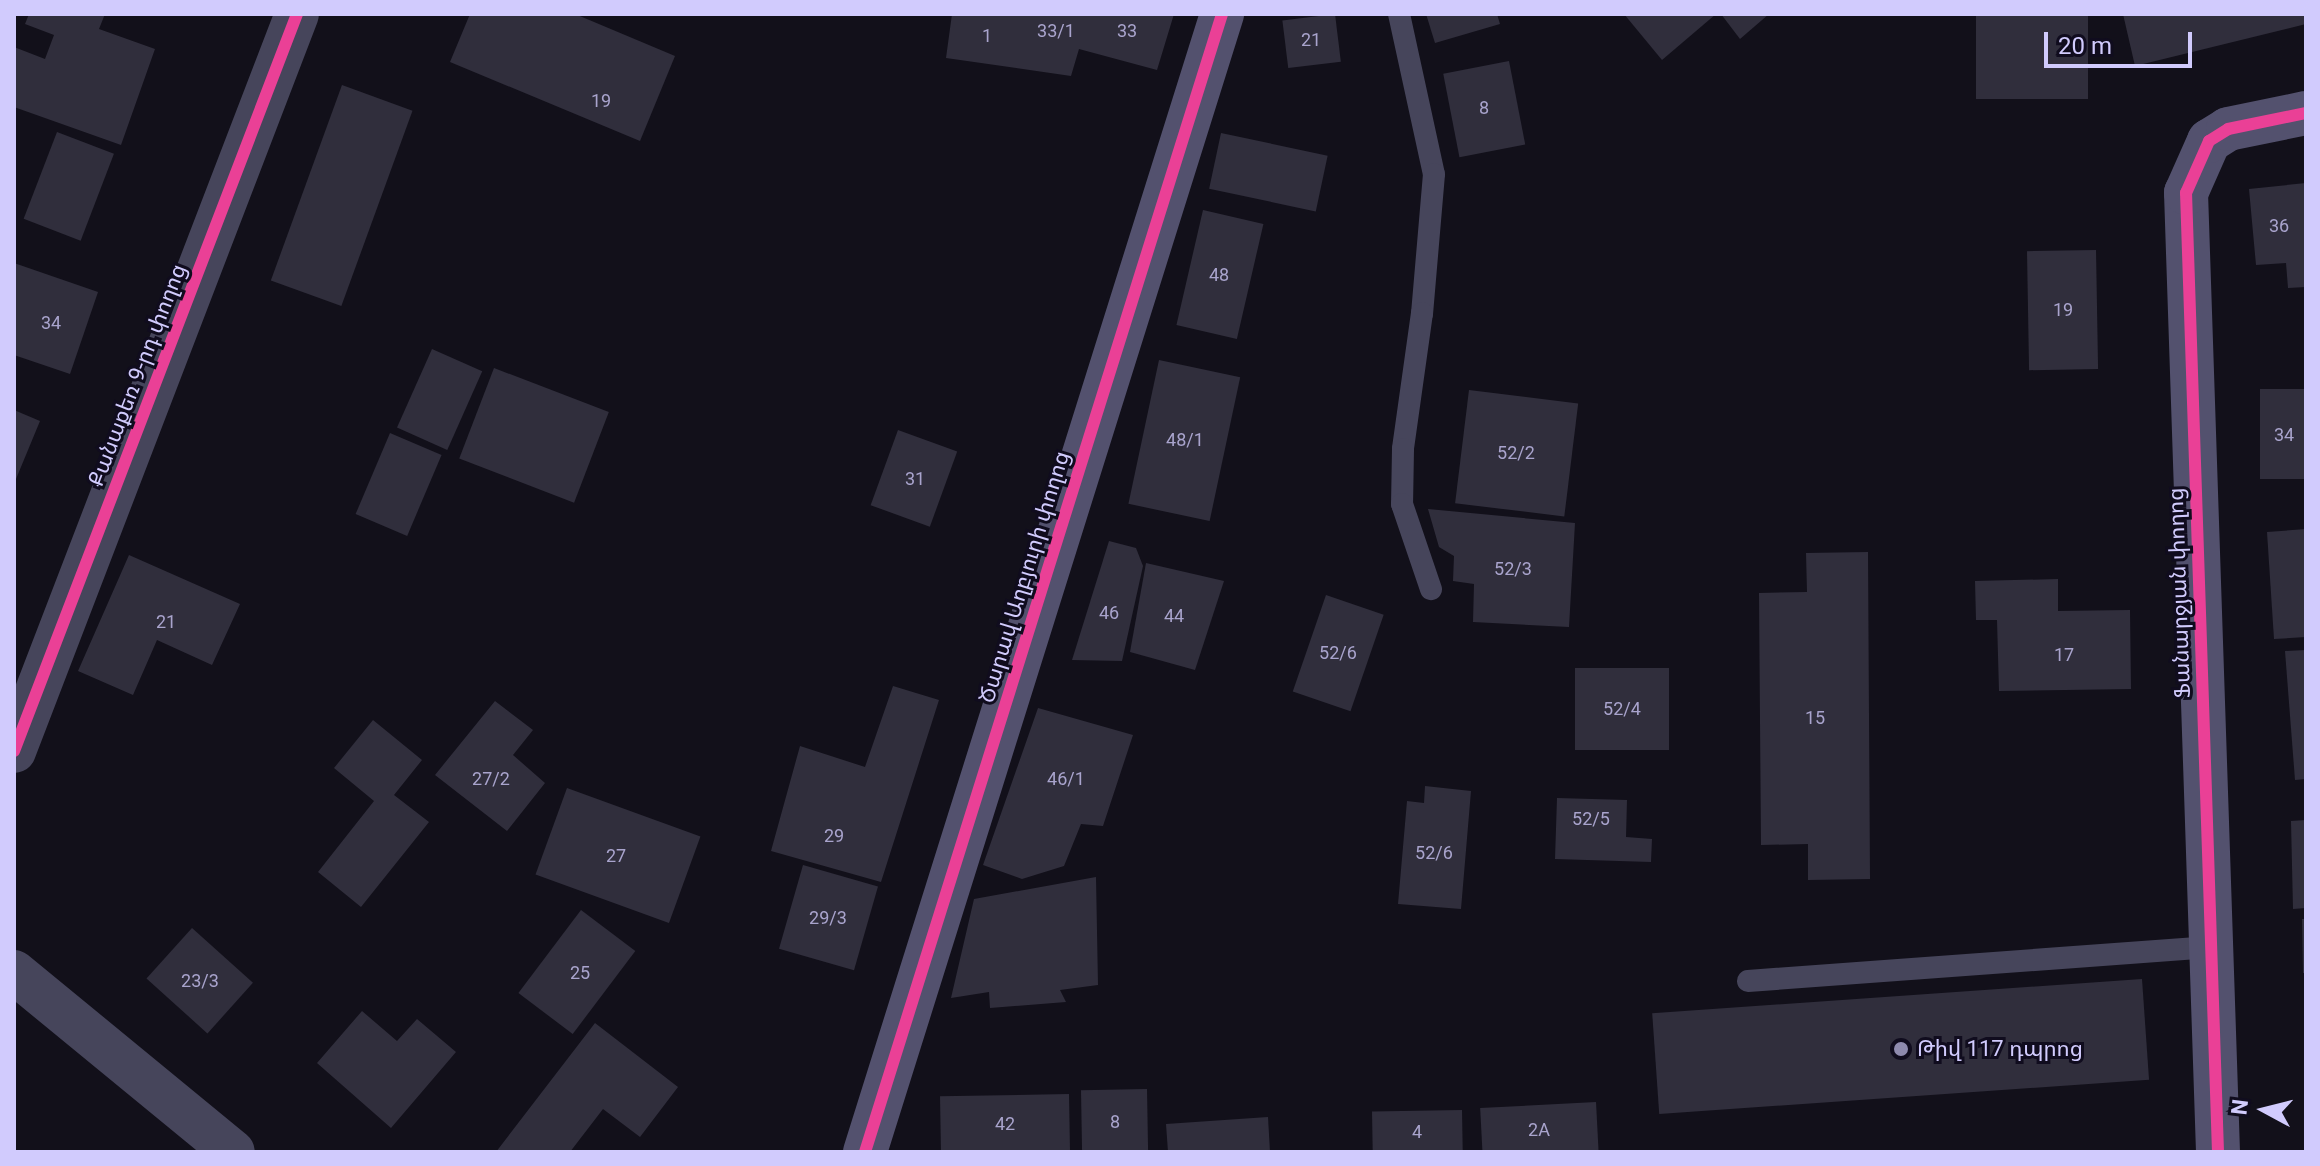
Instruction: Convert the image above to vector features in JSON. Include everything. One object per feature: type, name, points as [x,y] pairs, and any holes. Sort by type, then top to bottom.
[{"type":"street","name":"Քանաքեռ 9-րդ փողոց","points":[[14,751],[297,14]]},
{"type":"street","name":"Ծարավ Աղբյուրի փողոց","points":[[865,1152],[1222,14]]},
{"type":"street","name":"Ֆանարջյան փողոց","points":[[2218,1152],[2186,193],[2209,141],[2240,126],[2306,113]]},
{"type":"street","points":[[14,972],[233,1152]]},
{"type":"lane","points":[[1399,14],[1434,174],[1422,313],[1403,449],[1402,504],[1431,589]]},
{"type":"lane","points":[[1748,981],[2211,947]]},
{"type":"building","points":[[29,14],[105,14],[99,29],[155,49],[121,145],[14,107],[14,47],[45,59],[54,35],[25,24]]},
{"type":"building","points":[[470,14],[575,14],[675,56],[640,141],[450,62]]},
{"type":"building","points":[[952,14],[1174,14],[1157,70],[1079,49],[1071,76],[946,58]]},
{"type":"building","points":[[1335,14],[1341,62],[1288,68],[1282,20]]},
{"type":"building","points":[[1426,14],[1497,14],[1500,24],[1435,43]]},
{"type":"building","points":[[1624,14],[1716,14],[1662,60]]},
{"type":"building","points":[[1721,14],[1769,14],[1740,39]]},
{"type":"building","points":[[1976,14],[2088,14],[2088,99],[1976,99]]},
{"type":"building","points":[[2123,14],[2306,14],[2306,24],[2135,66]]},
{"type":"building","points":[[1509,61],[1525,144],[1459,157],[1443,74]]},
{"type":"building","points":[[342,85],[412,111],[341,306],[271,280]]},
{"type":"building","points":[[57,132],[114,154],[81,241],[24,219]]},
{"type":"building","points":[[1221,133],[1328,156],[1316,211],[1209,189]]},
{"type":"building","points":[[2306,183],[2306,287],[2288,288],[2286,263],[2256,265],[2249,189]]},
{"type":"building","points":[[1203,210],[1263,224],[1237,339],[1176,325]]},
{"type":"building","points":[[2096,250],[2098,369],[2029,370],[2027,251]]},
{"type":"building","points":[[14,263],[98,292],[70,374],[14,355]]},
{"type":"building","points":[[432,349],[482,371],[447,450],[397,428]]},
{"type":"building","points":[[1159,360],[1240,377],[1210,521],[1128,504]]},
{"type":"building","points":[[494,368],[609,412],[574,503],[459,459]]},
{"type":"building","points":[[2260,389],[2306,389],[2306,479],[2260,479]]},
{"type":"building","points":[[1469,390],[1578,403],[1564,517],[1455,503]]},
{"type":"building","points":[[14,410],[40,421],[16,479],[14,478]]},
{"type":"building","points":[[898,430],[957,452],[930,527],[871,505]]},
{"type":"building","points":[[390,433],[442,455],[407,536],[356,514]]},
{"type":"building","points":[[1428,509],[1575,523],[1569,627],[1473,622],[1474,584],[1453,581],[1454,556],[1439,547]]},
{"type":"building","points":[[2306,529],[2306,637],[2274,639],[2267,532]]},
{"type":"building","points":[[1109,541],[1136,548],[1143,566],[1122,661],[1072,660]]},
{"type":"building","points":[[1868,552],[1870,879],[1808,880],[1808,844],[1761,845],[1759,593],[1807,592],[1806,553]]},
{"type":"building","points":[[129,555],[240,604],[212,665],[157,640],[133,695],[78,671]]},
{"type":"building","points":[[1146,563],[1224,581],[1195,670],[1130,652]]},
{"type":"building","points":[[2058,579],[2058,611],[2130,610],[2131,689],[1999,691],[1997,620],[1976,620],[1975,581]]},
{"type":"building","points":[[1326,595],[1384,615],[1350,711],[1293,691]]},
{"type":"building","points":[[2306,650],[2306,779],[2295,780],[2285,651]]},
{"type":"building","points":[[1575,668],[1669,668],[1669,750],[1575,750]]},
{"type":"building","points":[[893,686],[939,700],[881,882],[771,851],[800,746],[865,767]]},
{"type":"building","points":[[495,701],[533,730],[513,755],[545,783],[507,831],[435,775]]},
{"type":"building","points":[[1038,708],[1133,735],[1103,826],[1081,824],[1064,866],[1022,879],[983,865]]},
{"type":"building","points":[[373,720],[422,760],[394,795],[429,822],[361,907],[318,872],[374,801],[334,768]]},
{"type":"building","points":[[1425,786],[1471,791],[1461,909],[1398,904],[1407,801],[1424,803]]},
{"type":"building","points":[[567,788],[700,837],[669,923],[536,874]]},
{"type":"building","points":[[1557,798],[1627,800],[1626,837],[1652,839],[1651,862],[1555,859]]},
{"type":"building","points":[[2306,820],[2306,908],[2293,909],[2291,821]]},
{"type":"building","points":[[803,865],[878,886],[854,970],[779,949]]},
{"type":"building","points":[[1096,877],[1098,985],[1060,990],[1066,1002],[990,1008],[989,992],[951,998],[974,899]]},
{"type":"building","points":[[581,910],[635,951],[573,1034],[518,993]]},
{"type":"building","points":[[2302,919],[2306,919],[2306,973],[2303,973]]},
{"type":"building","points":[[192,928],[253,983],[207,1033],[146,979]]},
{"type":"building","name":"Թիվ 117 դպրոց","points":[[2142,979],[2149,1080],[1659,1114],[1652,1013]]},
{"type":"building","points":[[362,1011],[397,1041],[417,1019],[456,1052],[391,1128],[317,1063]]},
{"type":"building","points":[[595,1023],[678,1087],[640,1137],[603,1109],[570,1152],[496,1152]]},
{"type":"building","points":[[1147,1089],[1148,1152],[1082,1152],[1081,1090]]},
{"type":"building","points":[[1069,1094],[1070,1152],[941,1152],[940,1096]]},
{"type":"building","points":[[1596,1102],[1599,1152],[1482,1152],[1480,1108]]},
{"type":"building","points":[[1462,1110],[1463,1152],[1373,1152],[1372,1112]]},
{"type":"building","points":[[1268,1117],[1270,1152],[1168,1152],[1166,1124]]},
{"type":"cycle path","points":[[14,751],[297,14]]},
{"type":"cycle path","points":[[865,1152],[1222,14]]},
{"type":"cycle path","points":[[2218,1152],[2186,193],[2209,141],[2228,129],[2306,113]]},
{"type":"place","name":"Թիվ 117 դպրոց","points":[[1901,1049]]}]
